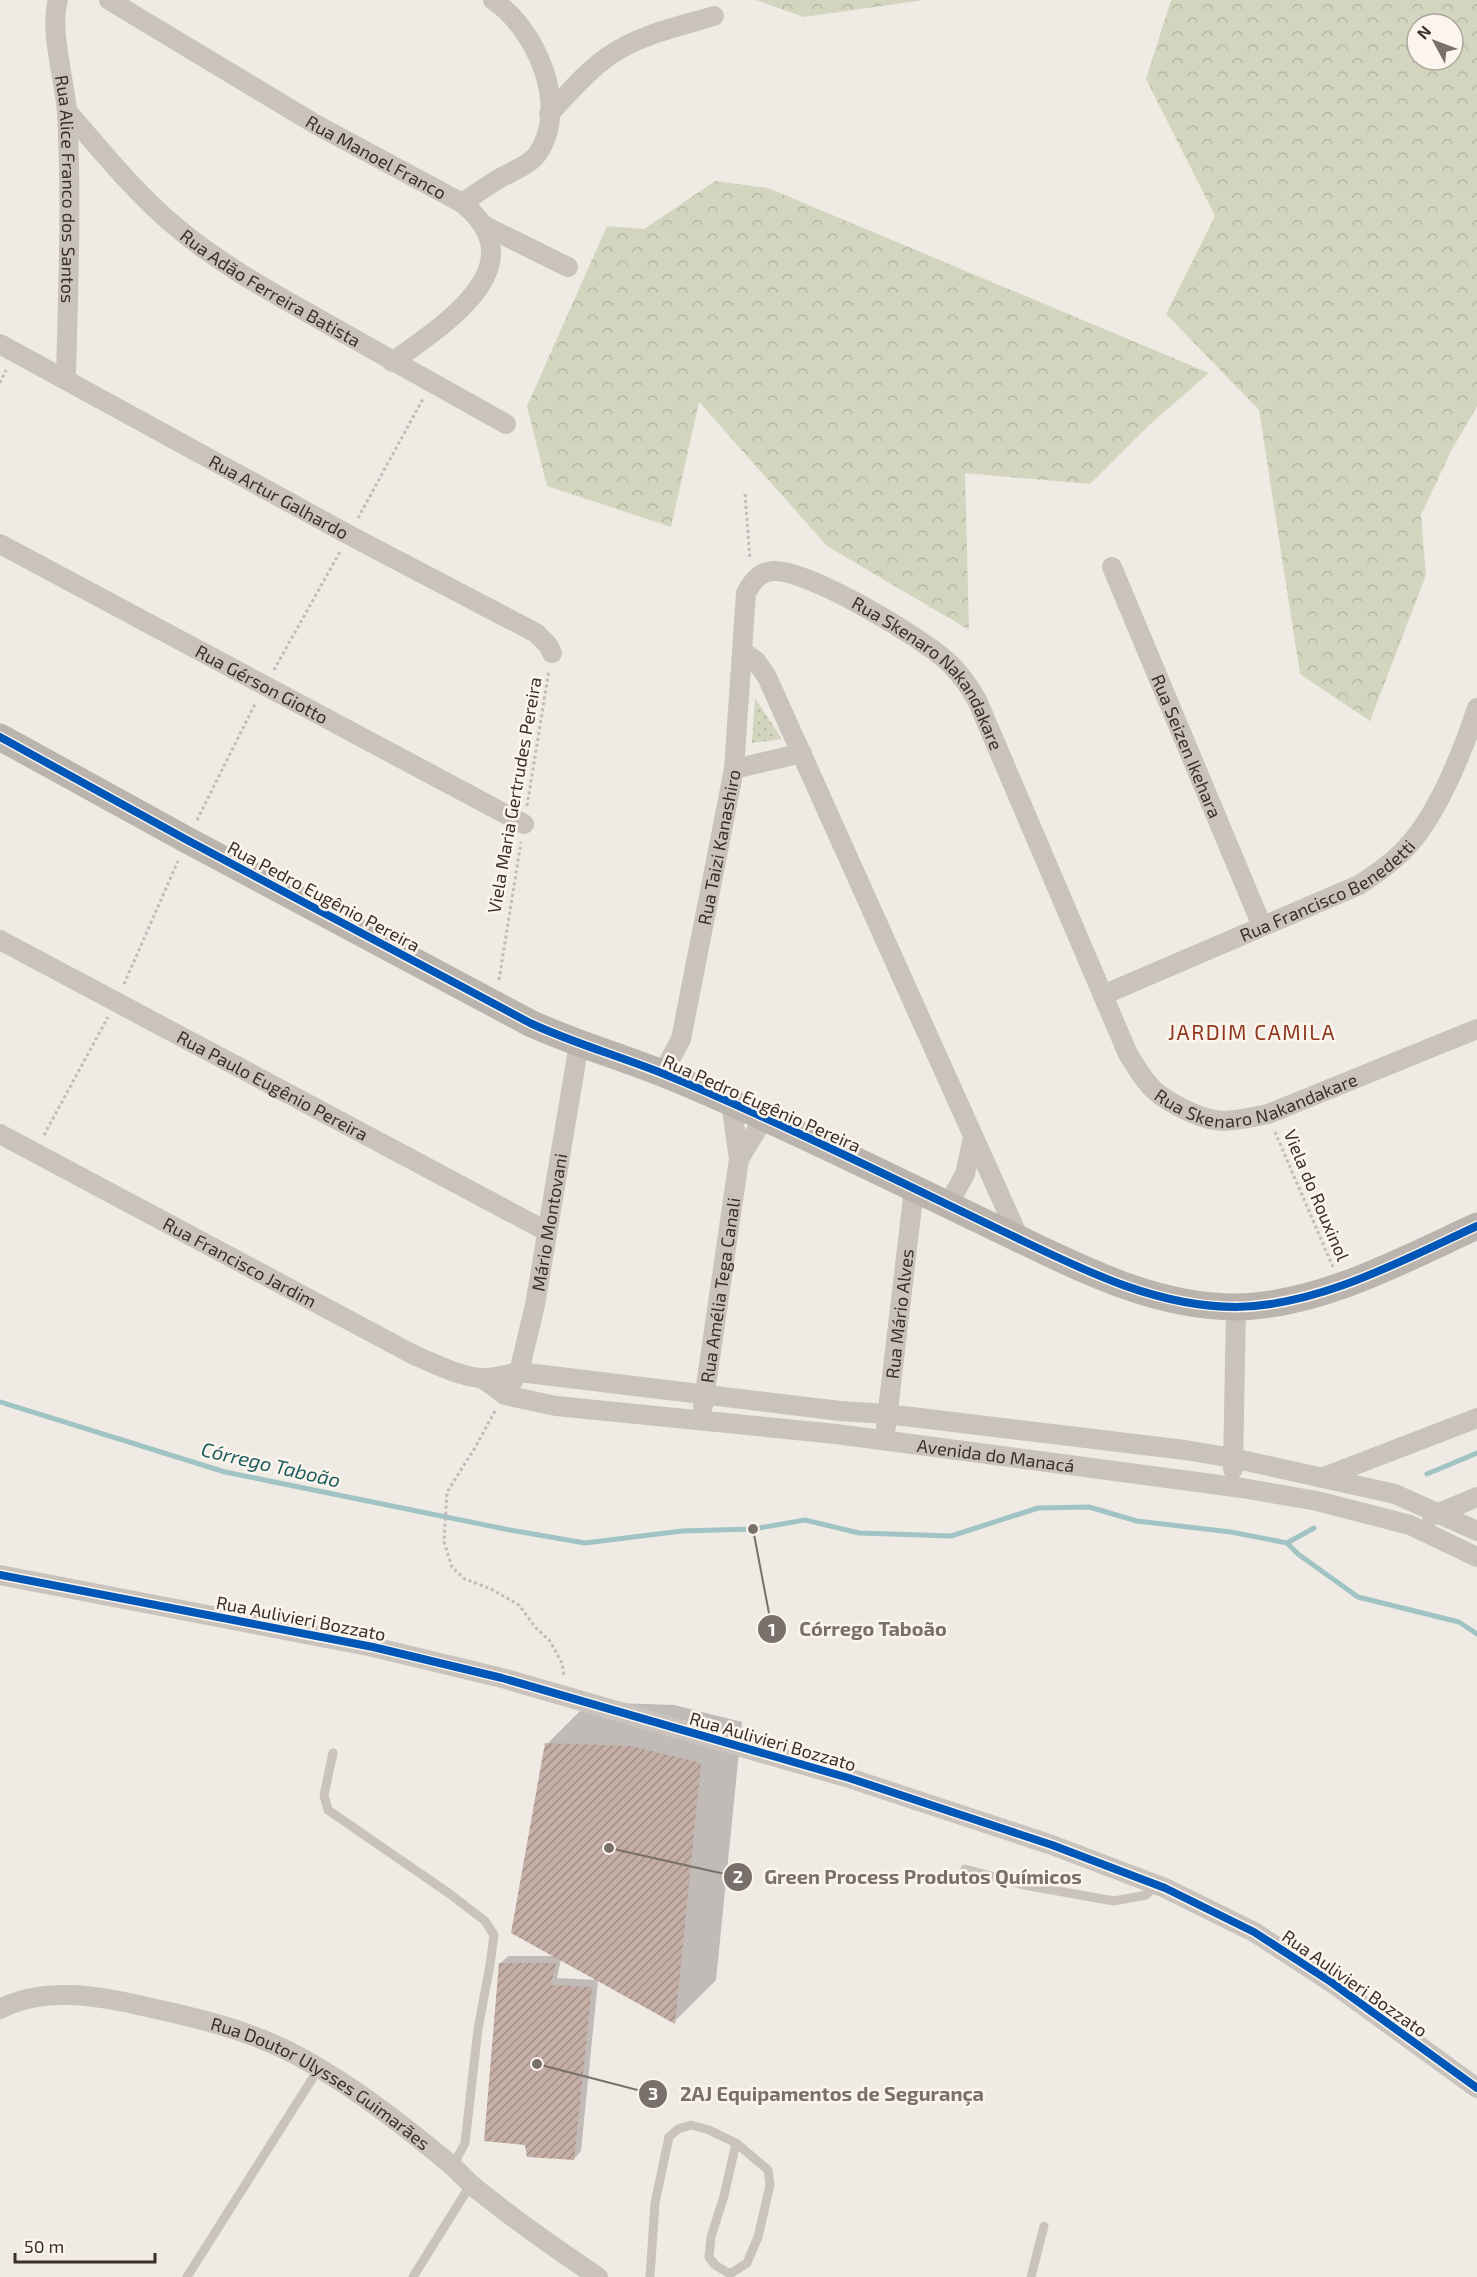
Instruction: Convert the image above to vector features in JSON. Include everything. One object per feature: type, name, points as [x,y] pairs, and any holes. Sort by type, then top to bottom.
[{"type":"street","name":"Rua Alice Franco dos Santos","points":[[58,0],[56,32],[67,111],[69,219],[66,378]]},
{"type":"street","name":"Rua Manoel Franco","points":[[109,0],[315,124],[462,203],[485,226],[568,267]]},
{"type":"street","points":[[462,203],[537,155],[546,138],[550,91],[543,67],[531,41],[518,22],[493,0]]},
{"type":"street","points":[[549,114],[605,58],[629,44],[714,16]]},
{"type":"street","name":"Rua Adão Ferreira Batista","points":[[67,111],[174,226],[219,260],[392,362],[506,424]]},
{"type":"street","points":[[392,362],[440,328],[474,297],[489,267],[490,251],[485,226]]},
{"type":"street","name":"Rua Artur Galhardo","points":[[0,344],[66,378],[349,535],[536,633],[548,645],[552,653]]},
{"type":"street","name":"Rua Gérson Giotto","points":[[0,544],[524,824]]},
{"type":"street","name":"Rua Seizen Ikehara","points":[[1112,567],[1262,926]]},
{"type":"street","name":"Rua Skenaro Nakandakare","points":[[752,583],[761,574],[771,571],[795,574],[813,581],[926,644],[964,679],[978,700],[1128,1054],[1142,1076],[1159,1095],[1203,1117],[1223,1121],[1268,1114],[1477,1029]]},
{"type":"street","points":[[752,583],[745,603],[743,652],[756,660],[767,677],[972,1138],[1019,1238]]},
{"type":"street","name":"Rua Taizi Kanashiro","points":[[663,1073],[681,1039],[735,769],[743,652]]},
{"type":"street","name":"Rua Francisco Benedetti","points":[[1103,995],[1359,885],[1384,869],[1407,847],[1432,813],[1477,708]]},
{"type":"street","name":"Rua Pedro Eugênio Pereira","points":[[0,736],[187,840],[495,1005],[579,1044],[663,1073],[731,1102],[1137,1291],[1168,1299],[1236,1307],[1281,1301],[1341,1287],[1477,1226]]},
{"type":"street","points":[[735,769],[802,753]]},
{"type":"street","name":"Rua Paulo Eugênio Pereira","points":[[0,940],[546,1231]]},
{"type":"street","name":"Rua Taizi Kanashiro","points":[[681,1039],[689,1084]]},
{"type":"street","name":"Mário Montovani","points":[[505,1395],[519,1372],[535,1305],[579,1044]]},
{"type":"street","name":"Rua Amélia Tega Canali","points":[[701,1420],[739,1159],[731,1102]]},
{"type":"street","name":"Rua Amélia Tega Canali","points":[[739,1159],[765,1118]]},
{"type":"street","name":"Rua Francisco Jardim","points":[[0,1134],[414,1355],[440,1367],[483,1378],[505,1395]]},
{"type":"street","points":[[948,1205],[965,1174],[972,1138]]},
{"type":"street","name":"Rua Mário Alves","points":[[885,1440],[914,1189]]},
{"type":"street","points":[[1232,1487],[1236,1307]]},
{"type":"street","name":"Rua Francisco Jardim","points":[[483,1378],[519,1372]]},
{"type":"street","name":"Avenida do Manacá","points":[[519,1372],[840,1411],[887,1414],[1233,1458],[1395,1494],[1477,1531]]},
{"type":"street","name":"Avenida do Manacá","points":[[505,1395],[556,1406],[885,1440],[1232,1487],[1317,1501],[1410,1525],[1477,1557]]},
{"type":"street","points":[[1324,1477],[1477,1418]]},
{"type":"street","points":[[1372,1514],[1362,1486],[1370,1472],[1387,1454]]},
{"type":"street","points":[[1410,1525],[1477,1497]]},
{"type":"street","name":"Rua Aulivieri Bozzato","points":[[0,1575],[373,1647],[502,1678],[849,1779],[1052,1845],[1157,1885],[1254,1932],[1331,1982],[1477,2088]]},
{"type":"street","name":"Rua Doutor Ulysses Guimarães","points":[[0,2009],[48,1995],[106,1998],[192,2016],[251,2034],[319,2068],[395,2120],[540,2239],[598,2277]]},
{"type":"lane","points":[[333,1753],[324,1795],[328,1810],[450,1894],[485,1921],[494,1935],[478,2029],[465,2142],[453,2166]]},
{"type":"lane","points":[[965,1869],[1024,1885],[1114,1901],[1146,1895],[1157,1885]]},
{"type":"lane","points":[[187,2277],[319,2068]]},
{"type":"lane","points":[[650,2277],[655,2203],[669,2137],[678,2129],[691,2125],[709,2130],[736,2143],[768,2170],[770,2185],[758,2237],[747,2263],[730,2274],[715,2265],[709,2257],[711,2236],[724,2196],[736,2143]]},
{"type":"lane","points":[[413,2277],[471,2184]]},
{"type":"lane","points":[[1031,2277],[1044,2226]]},
{"type":"path","points":[[35,1153],[116,1003],[187,840],[264,687],[432,383]]},
{"type":"path","points":[[745,494],[752,583]]},
{"type":"path","points":[[505,1395],[447,1492],[444,1542],[452,1567],[465,1580],[491,1589],[519,1605],[535,1627],[550,1641],[562,1663],[568,1698]]},
{"type":"green space","points":[[756,0],[924,0],[804,17]]},
{"type":"green space","points":[[1171,0],[1477,0],[1477,406],[1451,451],[1421,515],[1426,575],[1370,721],[1300,674],[1259,410],[1166,314],[1215,216],[1146,79]]},
{"type":"green space","points":[[715,181],[768,188],[1209,373],[1148,426],[1090,484],[965,473],[969,630],[827,546],[699,402],[671,527],[547,486],[527,406],[607,226],[644,229]]},
{"type":"green space","points":[[755,698],[782,739],[752,743]]},
{"type":"building","points":[[545,1743],[631,1746],[701,1763],[675,2024],[511,1933]]},
{"type":"building","points":[[499,1963],[556,1963],[551,1985],[592,1987],[574,2160],[527,2157],[525,2145],[484,2141]]},
{"type":"waterway","name":"Córrego Taboão","points":[[0,1402],[225,1472],[585,1543],[682,1531],[753,1529],[805,1520],[859,1533],[951,1536],[1038,1508],[1089,1507],[1137,1521],[1231,1532],[1287,1543],[1298,1554],[1358,1597],[1459,1622],[1477,1634]]},
{"type":"waterway","points":[[1427,1474],[1477,1453]]},
{"type":"waterway","points":[[1287,1543],[1314,1528]]},
{"type":"cycle path","points":[[0,737],[187,840],[530,1023],[714,1095],[1052,1255],[1141,1291],[1172,1300],[1204,1305],[1236,1307],[1267,1305],[1298,1299],[1360,1279],[1477,1226]]},
{"type":"cycle path","points":[[0,1575],[373,1647],[502,1678],[849,1778],[1052,1845],[1165,1888],[1254,1932],[1331,1982],[1477,2088]]},
{"type":"place","name":"Córrego Taboão","points":[[753,1529]]},
{"type":"place","name":"Green Process Produtos Químicos","points":[[609,1848]]},
{"type":"place","name":"2AJ Equipamentos de Segurança","points":[[537,2064]]},
{"type":"district","name":"JARDIM CAMILA","points":[[1252,1031]]}]
